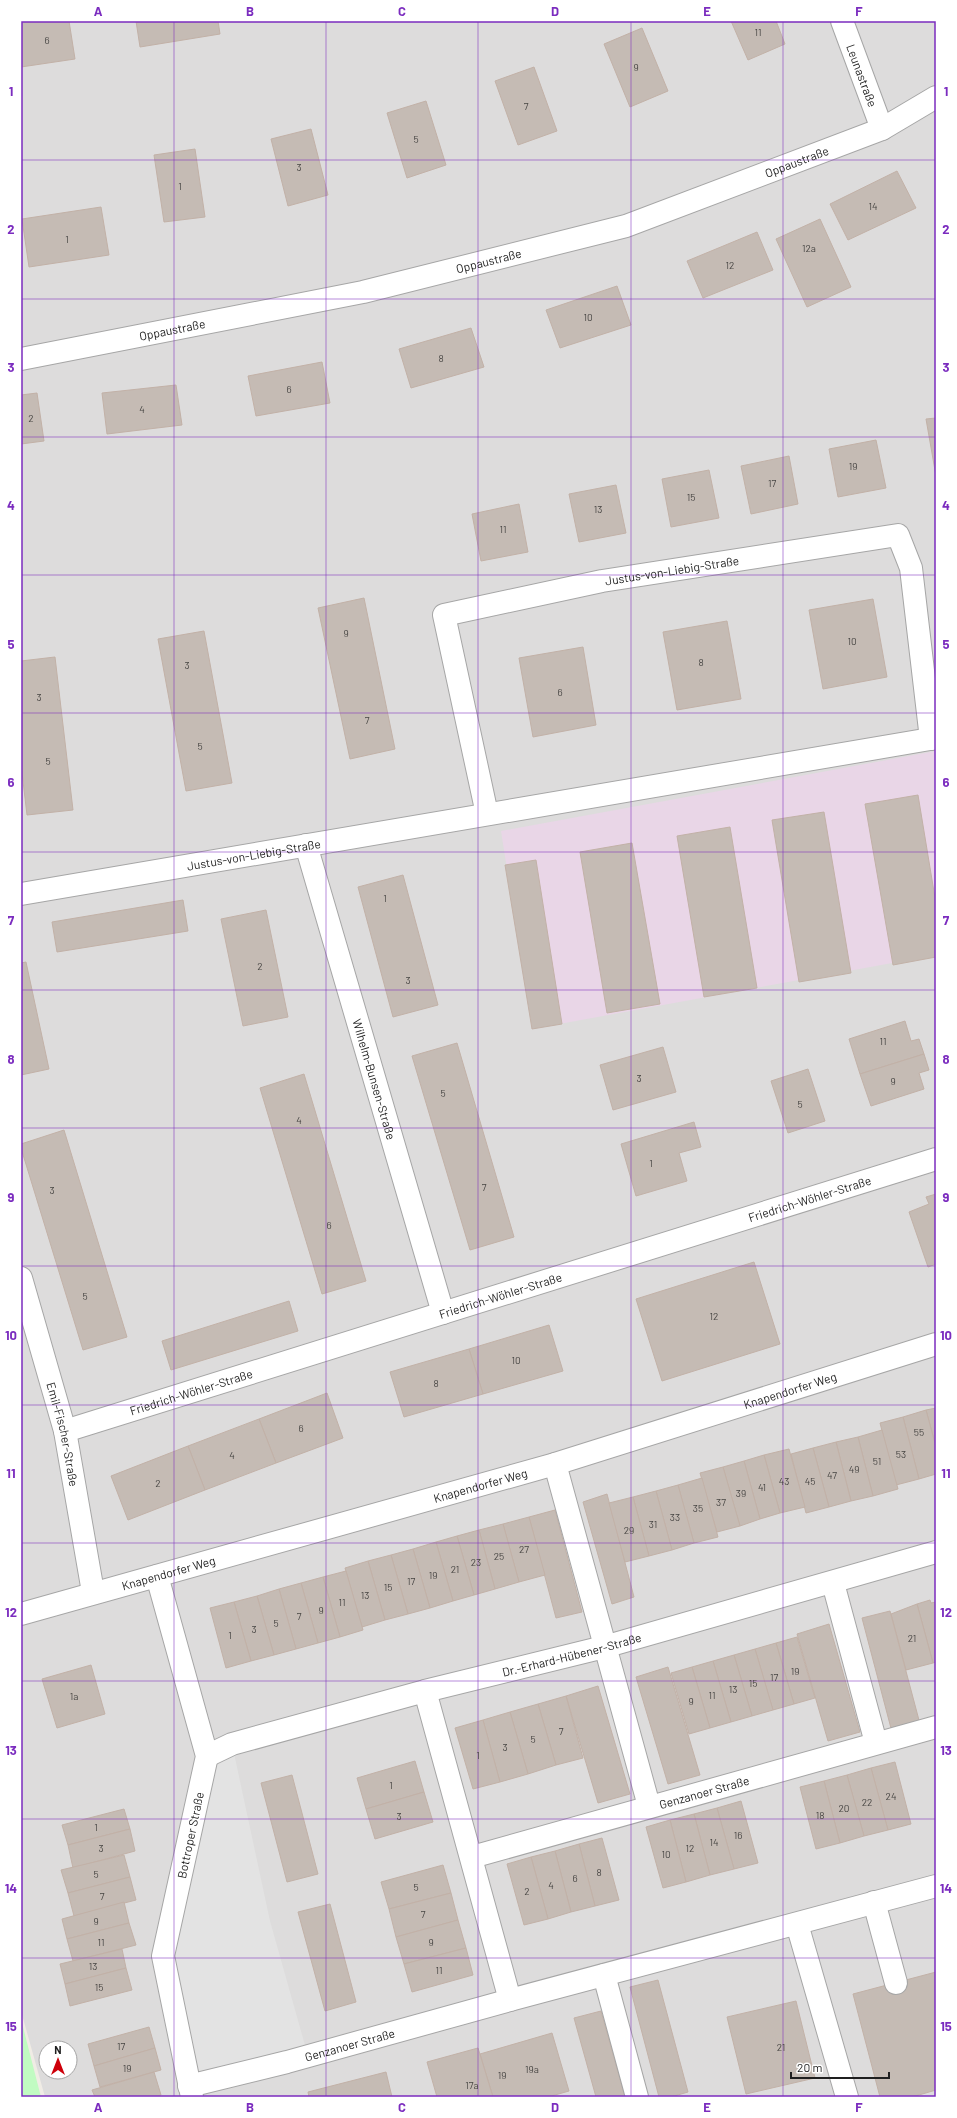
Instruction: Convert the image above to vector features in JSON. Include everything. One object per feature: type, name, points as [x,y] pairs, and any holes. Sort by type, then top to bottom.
[{"type":"street","name":"Leunastraße","points":[[842,21],[882,130]]},
{"type":"street","name":"Oppaustraße","points":[[21,360],[363,292],[626,226],[882,130],[936,98]]},
{"type":"street","name":"Justus-von-Liebig-Straße","points":[[21,894],[933,738],[911,568],[898,535],[602,581],[444,615],[487,814]]},
{"type":"street","name":"Wilhelm-Bunsen-Straße","points":[[306,845],[443,1313]]},
{"type":"street","name":"Friedrich-Wöhler-Straße","points":[[65,1431],[936,1159]]},
{"type":"street","name":"Emil-Fischer-Straße","points":[[21,1278],[65,1431],[93,1592]]},
{"type":"street","name":"Knapendorfer Weg","points":[[21,1614],[93,1592],[157,1576],[555,1464],[936,1344]]},
{"type":"street","points":[[555,1464],[604,1647],[649,1806]]},
{"type":"street","name":"Dr.-Erhard-Hübener-Straße","points":[[207,1756],[232,1744],[425,1691],[604,1647],[833,1583],[936,1552]]},
{"type":"street","name":"Bottroper Straße","points":[[157,1576],[207,1756],[163,1956],[191,2091]]},
{"type":"street","points":[[833,1583],[876,1743]]},
{"type":"street","points":[[425,1691],[472,1857],[510,2000]]},
{"type":"street","name":"Genzanoer Straße","points":[[472,1857],[649,1806],[936,1727]]},
{"type":"street","name":"Genzanoer Straße","points":[[191,2091],[287,2062],[510,2000],[936,1886]]},
{"type":"street","points":[[874,1902],[896,1983]]},
{"type":"street","points":[[797,1924],[847,2097]]},
{"type":"street","points":[[604,1975],[637,2097]]},
{"type":"shaded area","points":[[21,21],[936,21],[936,2097],[45,2097],[40,2080],[78,2080],[78,2040],[38,2040],[38,2072],[21,2011]]},
{"type":"shaded area","points":[[936,751],[936,955],[532,1029],[501,831]]},
{"type":"shaded area","points":[[232,1744],[270,1921],[308,2056],[189,2086],[163,1956],[207,1756]]},
{"type":"green space","points":[[21,2019],[41,2097],[21,2097]]},
{"type":"building","points":[[21,21],[69,21],[75,59],[21,67]]},
{"type":"building","points":[[136,21],[218,21],[220,34],[140,47]]},
{"type":"building","points":[[731,21],[776,21],[785,44],[748,60]]},
{"type":"building","points":[[642,28],[668,91],[630,107],[604,44]]},
{"type":"building","points":[[534,67],[557,131],[518,145],[495,81]]},
{"type":"building","points":[[426,101],[446,165],[407,178],[387,113]]},
{"type":"building","points":[[311,129],[328,195],[288,206],[271,139]]},
{"type":"building","points":[[195,149],[205,217],[164,222],[154,155]]},
{"type":"building","points":[[897,171],[916,208],[848,240],[830,204]]},
{"type":"building","points":[[101,207],[109,255],[29,267],[22,219]]},
{"type":"building","points":[[820,219],[851,287],[807,307],[776,239]]},
{"type":"building","points":[[757,232],[773,270],[703,298],[687,261]]},
{"type":"building","points":[[617,286],[631,325],[560,348],[546,310]]},
{"type":"building","points":[[471,328],[484,367],[411,388],[399,349]]},
{"type":"building","points":[[322,362],[330,403],[256,416],[248,376]]},
{"type":"building","points":[[176,385],[182,425],[107,434],[102,393]]},
{"type":"building","points":[[37,393],[44,441],[21,444],[21,395]]},
{"type":"building","points":[[936,418],[936,476],[926,419]]},
{"type":"building","points":[[876,440],[886,488],[838,497],[829,449]]},
{"type":"building","points":[[789,456],[798,504],[751,514],[741,466]]},
{"type":"building","points":[[709,470],[719,518],[671,527],[662,479]]},
{"type":"building","points":[[616,485],[626,533],[579,542],[569,494]]},
{"type":"building","points":[[519,504],[528,552],[481,561],[472,514]]},
{"type":"building","points":[[364,598],[395,749],[350,759],[318,608]]},
{"type":"building","points":[[873,599],[887,677],[823,689],[809,610]]},
{"type":"building","points":[[727,621],[741,699],[677,710],[663,632]]},
{"type":"building","points":[[204,631],[232,783],[186,791],[158,639]]},
{"type":"building","points":[[583,647],[596,725],[533,737],[519,658]]},
{"type":"building","points":[[55,657],[73,810],[27,815],[21,764],[21,661]]},
{"type":"building","points":[[918,795],[936,904],[936,957],[893,965],[865,804]]},
{"type":"building","points":[[824,812],[851,973],[799,982],[772,820]]},
{"type":"building","points":[[730,827],[757,988],[704,997],[677,836]]},
{"type":"building","points":[[632,843],[660,1004],[607,1013],[580,852]]},
{"type":"building","points":[[536,860],[562,1024],[532,1029],[505,865]]},
{"type":"building","points":[[403,875],[438,1005],[393,1017],[358,887]]},
{"type":"building","points":[[183,900],[188,931],[57,952],[52,922]]},
{"type":"building","points":[[266,910],[288,1017],[243,1026],[221,919]]},
{"type":"building","points":[[26,962],[49,1069],[21,1075],[21,963]]},
{"type":"building","points":[[905,1021],[911,1041],[919,1039],[924,1054],[860,1074],[849,1039]]},
{"type":"building","points":[[457,1043],[514,1237],[470,1250],[412,1056]]},
{"type":"building","points":[[663,1047],[676,1092],[613,1110],[600,1065]]},
{"type":"building","points":[[924,1054],[929,1070],[919,1073],[924,1089],[871,1106],[860,1074]]},
{"type":"building","points":[[808,1069],[825,1121],[788,1133],[771,1081]]},
{"type":"building","points":[[304,1074],[366,1281],[322,1294],[260,1088]]},
{"type":"building","points":[[694,1122],[701,1147],[679,1153],[687,1181],[636,1196],[621,1144]]},
{"type":"building","points":[[64,1130],[127,1337],[83,1350],[21,1148],[21,1144]]},
{"type":"building","points":[[936,1194],[936,1264],[928,1267],[909,1212],[929,1204],[926,1197]]},
{"type":"building","points":[[754,1262],[780,1344],[662,1381],[636,1299]]},
{"type":"building","points":[[289,1301],[298,1331],[171,1370],[162,1341]]},
{"type":"building","points":[[549,1325],[563,1371],[483,1394],[469,1349]]},
{"type":"building","points":[[469,1349],[483,1394],[404,1417],[390,1372]]},
{"type":"building","points":[[327,1393],[343,1438],[276,1463],[259,1419]]},
{"type":"building","points":[[936,1408],[936,1447],[926,1410]]},
{"type":"building","points":[[926,1410],[936,1447],[936,1474],[919,1479],[903,1417]]},
{"type":"building","points":[[903,1417],[919,1479],[896,1485],[880,1423]]},
{"type":"building","points":[[259,1419],[276,1463],[205,1490],[188,1446]]},
{"type":"building","points":[[882,1430],[898,1489],[873,1496],[858,1437]]},
{"type":"building","points":[[858,1437],[873,1496],[851,1501],[836,1442]]},
{"type":"building","points":[[836,1442],[851,1501],[829,1507],[813,1448]]},
{"type":"building","points":[[188,1446],[205,1490],[128,1520],[111,1476]]},
{"type":"building","points":[[813,1448],[829,1507],[806,1513],[791,1454]]},
{"type":"building","points":[[789,1449],[805,1507],[780,1513],[764,1455]]},
{"type":"building","points":[[764,1455],[780,1513],[760,1519],[744,1461]]},
{"type":"building","points":[[744,1461],[760,1519],[740,1526],[723,1467]]},
{"type":"building","points":[[723,1467],[740,1526],[717,1532],[700,1473]]},
{"type":"building","points":[[702,1478],[718,1537],[694,1543],[678,1485]]},
{"type":"building","points":[[678,1485],[694,1543],[672,1550],[656,1491]]},
{"type":"building","points":[[656,1491],[672,1550],[649,1556],[633,1497]]},
{"type":"building","points":[[607,1494],[634,1597],[612,1604],[583,1502]]},
{"type":"building","points":[[633,1497],[649,1556],[625,1562],[609,1503]]},
{"type":"building","points":[[555,1510],[582,1612],[556,1618],[529,1517]]},
{"type":"building","points":[[529,1517],[545,1575],[519,1582],[503,1524]]},
{"type":"building","points":[[503,1524],[519,1582],[495,1589],[479,1530]]},
{"type":"building","points":[[479,1530],[495,1589],[474,1595],[457,1536]]},
{"type":"building","points":[[457,1536],[474,1595],[453,1601],[436,1542]]},
{"type":"building","points":[[436,1542],[453,1601],[430,1608],[413,1549]]},
{"type":"building","points":[[413,1549],[430,1608],[408,1614],[391,1555]]},
{"type":"building","points":[[391,1555],[408,1614],[385,1620],[368,1561]]},
{"type":"building","points":[[368,1561],[385,1620],[362,1627],[345,1568]]},
{"type":"building","points":[[346,1571],[363,1630],[340,1637],[323,1577]]},
{"type":"building","points":[[323,1577],[340,1637],[318,1643],[301,1583]]},
{"type":"building","points":[[301,1583],[318,1643],[296,1649],[279,1589]]},
{"type":"building","points":[[279,1589],[296,1649],[274,1655],[257,1596]]},
{"type":"building","points":[[257,1596],[274,1655],[251,1661],[234,1602]]},
{"type":"building","points":[[930,1600],[931,1603],[936,1602],[936,1662],[933,1663],[917,1604]]},
{"type":"building","points":[[234,1602],[251,1661],[226,1668],[210,1608]]},
{"type":"building","points":[[917,1604],[933,1663],[906,1670],[891,1614]]},
{"type":"building","points":[[890,1611],[920,1724],[892,1732],[862,1618]]},
{"type":"building","points":[[829,1624],[860,1732],[828,1741],[797,1634]]},
{"type":"building","points":[[797,1637],[815,1698],[794,1704],[776,1643]]},
{"type":"building","points":[[776,1643],[794,1704],[773,1710],[755,1649]]},
{"type":"building","points":[[755,1649],[773,1710],[752,1716],[734,1655]]},
{"type":"building","points":[[734,1655],[752,1716],[731,1722],[713,1661]]},
{"type":"building","points":[[713,1661],[731,1722],[710,1728],[692,1667]]},
{"type":"building","points":[[91,1665],[105,1714],[57,1728],[42,1679]]},
{"type":"building","points":[[668,1667],[700,1775],[668,1784],[636,1677]]},
{"type":"building","points":[[692,1667],[710,1728],[689,1734],[671,1673]]},
{"type":"building","points":[[598,1686],[630,1794],[598,1803],[566,1696]]},
{"type":"building","points":[[566,1696],[583,1758],[556,1765],[538,1704]]},
{"type":"building","points":[[538,1704],[556,1765],[528,1774],[510,1712]]},
{"type":"building","points":[[510,1712],[528,1774],[500,1782],[483,1720]]},
{"type":"building","points":[[483,1720],[500,1782],[473,1789],[455,1728]]},
{"type":"building","points":[[415,1761],[424,1792],[366,1809],[357,1778]]},
{"type":"building","points":[[895,1762],[911,1824],[888,1830],[871,1768]]},
{"type":"building","points":[[871,1768],[888,1830],[864,1836],[847,1775]]},
{"type":"building","points":[[292,1775],[318,1874],[287,1882],[261,1783]]},
{"type":"building","points":[[847,1775],[864,1836],[840,1843],[824,1781]]},
{"type":"building","points":[[824,1781],[840,1843],[816,1849],[800,1787]]},
{"type":"building","points":[[424,1792],[433,1822],[375,1839],[366,1809]]},
{"type":"building","points":[[741,1801],[758,1863],[734,1869],[717,1808]]},
{"type":"building","points":[[717,1808],[734,1869],[710,1875],[694,1814]]},
{"type":"building","points":[[124,1809],[130,1829],[68,1845],[62,1825]]},
{"type":"building","points":[[694,1814],[710,1875],[686,1882],[670,1820]]},
{"type":"building","points":[[670,1820],[686,1882],[663,1888],[646,1827]]},
{"type":"building","points":[[130,1829],[135,1851],[73,1868],[68,1845]]},
{"type":"building","points":[[602,1838],[619,1900],[595,1906],[579,1844]]},
{"type":"building","points":[[579,1844],[595,1906],[571,1912],[555,1851]]},
{"type":"building","points":[[555,1851],[571,1912],[548,1919],[531,1857]]},
{"type":"building","points":[[124,1855],[130,1877],[68,1893],[61,1870]]},
{"type":"building","points":[[531,1857],[548,1919],[524,1925],[507,1864]]},
{"type":"building","points":[[443,1865],[451,1893],[389,1909],[381,1882]]},
{"type":"building","points":[[130,1877],[136,1900],[74,1916],[68,1893]]},
{"type":"building","points":[[451,1893],[458,1920],[396,1937],[389,1909]]},
{"type":"building","points":[[124,1902],[129,1923],[67,1939],[62,1919]]},
{"type":"building","points":[[330,1904],[356,2002],[325,2011],[298,1912]]},
{"type":"building","points":[[458,1920],[466,1948],[404,1964],[396,1937]]},
{"type":"building","points":[[129,1923],[136,1945],[73,1961],[67,1939]]},
{"type":"building","points":[[466,1948],[473,1975],[412,1992],[404,1964]]},
{"type":"building","points":[[122,1949],[126,1968],[65,1984],[60,1964]]},
{"type":"building","points":[[126,1968],[132,1990],[70,2006],[65,1984]]},
{"type":"building","points":[[936,1972],[936,2090],[912,2097],[880,2097],[853,1994]]},
{"type":"building","points":[[658,1980],[688,2092],[671,2097],[659,2097],[630,1987]]},
{"type":"building","points":[[796,2001],[815,2078],[746,2094],[727,2017]]},
{"type":"building","points":[[601,2011],[625,2097],[596,2097],[574,2018]]},
{"type":"building","points":[[149,2027],[155,2048],[94,2066],[88,2044]]},
{"type":"building","points":[[552,2033],[569,2091],[548,2097],[493,2097],[480,2054]]},
{"type":"building","points":[[155,2048],[161,2070],[100,2087],[94,2066]]},
{"type":"building","points":[[478,2048],[493,2097],[437,2097],[427,2062]]},
{"type":"building","points":[[154,2072],[161,2095],[154,2097],[95,2097],[92,2090]]},
{"type":"building","points":[[386,2072],[392,2097],[309,2097],[308,2092]]}]
